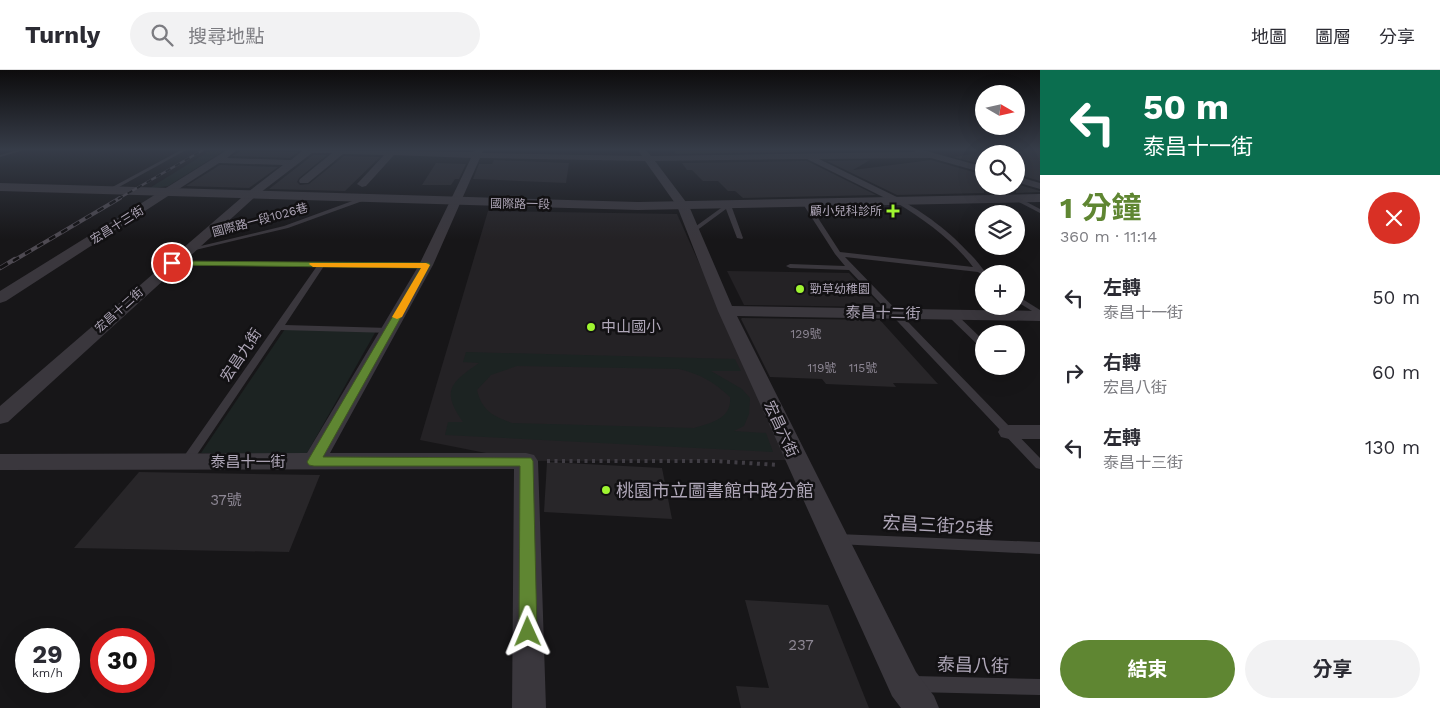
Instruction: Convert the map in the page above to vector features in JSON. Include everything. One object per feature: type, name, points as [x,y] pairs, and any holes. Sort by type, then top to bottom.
[{"type":"street","name":"宏昌十三街","points":[[0,298],[188,180]]},
{"type":"street","name":"宏昌十二街","points":[[0,417],[172,263],[271,180]]},
{"type":"street","points":[[362,184],[366,180]]},
{"type":"street","points":[[314,462],[426,265],[466,180]]},
{"type":"street","name":"宏昌六街","points":[[663,180],[682,206],[694,230],[726,311],[799,466],[904,684],[922,708]]},
{"type":"street","points":[[854,180],[899,202]]},
{"type":"street","points":[[1025,182],[1040,186]]},
{"type":"street","name":"國際路一段","points":[[0,187],[456,202],[682,206],[1040,198]]},
{"type":"street","name":"泰昌十二街","points":[[726,311],[1040,315]]},
{"type":"street","points":[[1009,432],[1040,432]]},
{"type":"street","points":[[526,461],[529,708]]},
{"type":"street","name":"泰昌十一街","points":[[0,462],[526,461]]},
{"type":"lane","points":[[108,191],[129,180]]},
{"type":"lane","name":"國際路一段1026巷","points":[[187,250],[286,227],[366,198]]},
{"type":"lane","points":[[1017,199],[1040,211]]},
{"type":"lane","points":[[899,202],[926,218],[965,250],[976,265]]},
{"type":"lane","points":[[806,204],[838,254],[1040,465]]},
{"type":"lane","points":[[694,230],[728,205],[740,238]]},
{"type":"lane","points":[[838,254],[975,271]]},
{"type":"lane","points":[[172,263],[426,265]]},
{"type":"lane","name":"宏昌九街","points":[[186,462],[322,264]]},
{"type":"lane","points":[[790,266],[853,268]]},
{"type":"lane","points":[[1025,304],[1040,315]]},
{"type":"lane","points":[[950,314],[975,338]]},
{"type":"lane","points":[[278,328],[389,331]]},
{"type":"lane","name":"宏昌三街25巷","points":[[834,538],[1040,548]]},
{"type":"lane","name":"泰昌八街","points":[[904,684],[1040,687]]},
{"type":"path","points":[[526,461],[716,461],[799,466]]},
{"type":"shaded area","points":[[163,180],[178,180],[168,186],[148,189]]},
{"type":"shaded area","name":"中山國小","points":[[488,211],[677,214],[788,460],[526,461],[420,440]]},
{"type":"shaded area","name":"勁草幼稚園","points":[[727,271],[849,273],[882,307],[744,305]]},
{"type":"shaded area","points":[[285,329],[376,331],[306,455],[201,453]]},
{"type":"shaded area","points":[[466,352],[735,359],[741,371],[711,371],[742,389],[750,398],[749,414],[744,426],[734,431],[766,433],[773,452],[445,435],[448,422],[463,422],[452,402],[452,388],[462,376],[479,363],[463,362]],"holes":[[[517,366],[679,369],[706,379],[730,397],[730,404],[724,415],[713,422],[694,428],[512,423],[489,412],[482,403],[477,390],[491,375]]]},
{"type":"building","points":[[196,180],[260,180],[249,188],[186,186]]},
{"type":"building","points":[[281,180],[298,180],[297,182],[300,185],[309,184],[314,180],[357,180],[345,191],[269,189]]},
{"type":"building","points":[[425,180],[454,180],[451,185],[422,185]]},
{"type":"building","points":[[491,180],[566,180],[566,183]]},
{"type":"building","points":[[702,180],[845,180],[876,195],[743,198],[735,191],[728,191],[718,181]]},
{"type":"building","points":[[866,180],[975,180],[975,193],[897,195]]},
{"type":"building","points":[[1025,187],[1040,191],[1025,193]]},
{"type":"building","points":[[742,318],[880,320],[938,384],[893,383],[896,387],[826,384],[822,379],[770,377]]},
{"type":"building","name":"桃園市立圖書館中路分館","points":[[547,462],[662,468],[672,519],[544,512]]},
{"type":"building","points":[[139,472],[320,475],[289,552],[74,548]]},
{"type":"building","points":[[745,600],[828,605],[869,708],[741,708],[736,686],[769,688]]},
{"type":"railway","points":[[118,199],[151,180]]},
{"type":"railway","points":[[13,261],[120,198]]},
{"type":"railway","points":[[0,268],[15,259]]},
{"type":"slow traffic","points":[[313,264],[426,265],[397,317]]},
{"type":"place","name":"顧小兒科診所","points":[[893,211]]},
{"type":"place","name":"勁草幼稚園","points":[[800,289]]},
{"type":"place","name":"中山國小","points":[[591,327]]},
{"type":"place","name":"桃園市立圖書館中路分館","points":[[606,490]]},
{"type":"route","points":[[172,263],[426,265],[314,462],[526,461],[528,632]]}]
